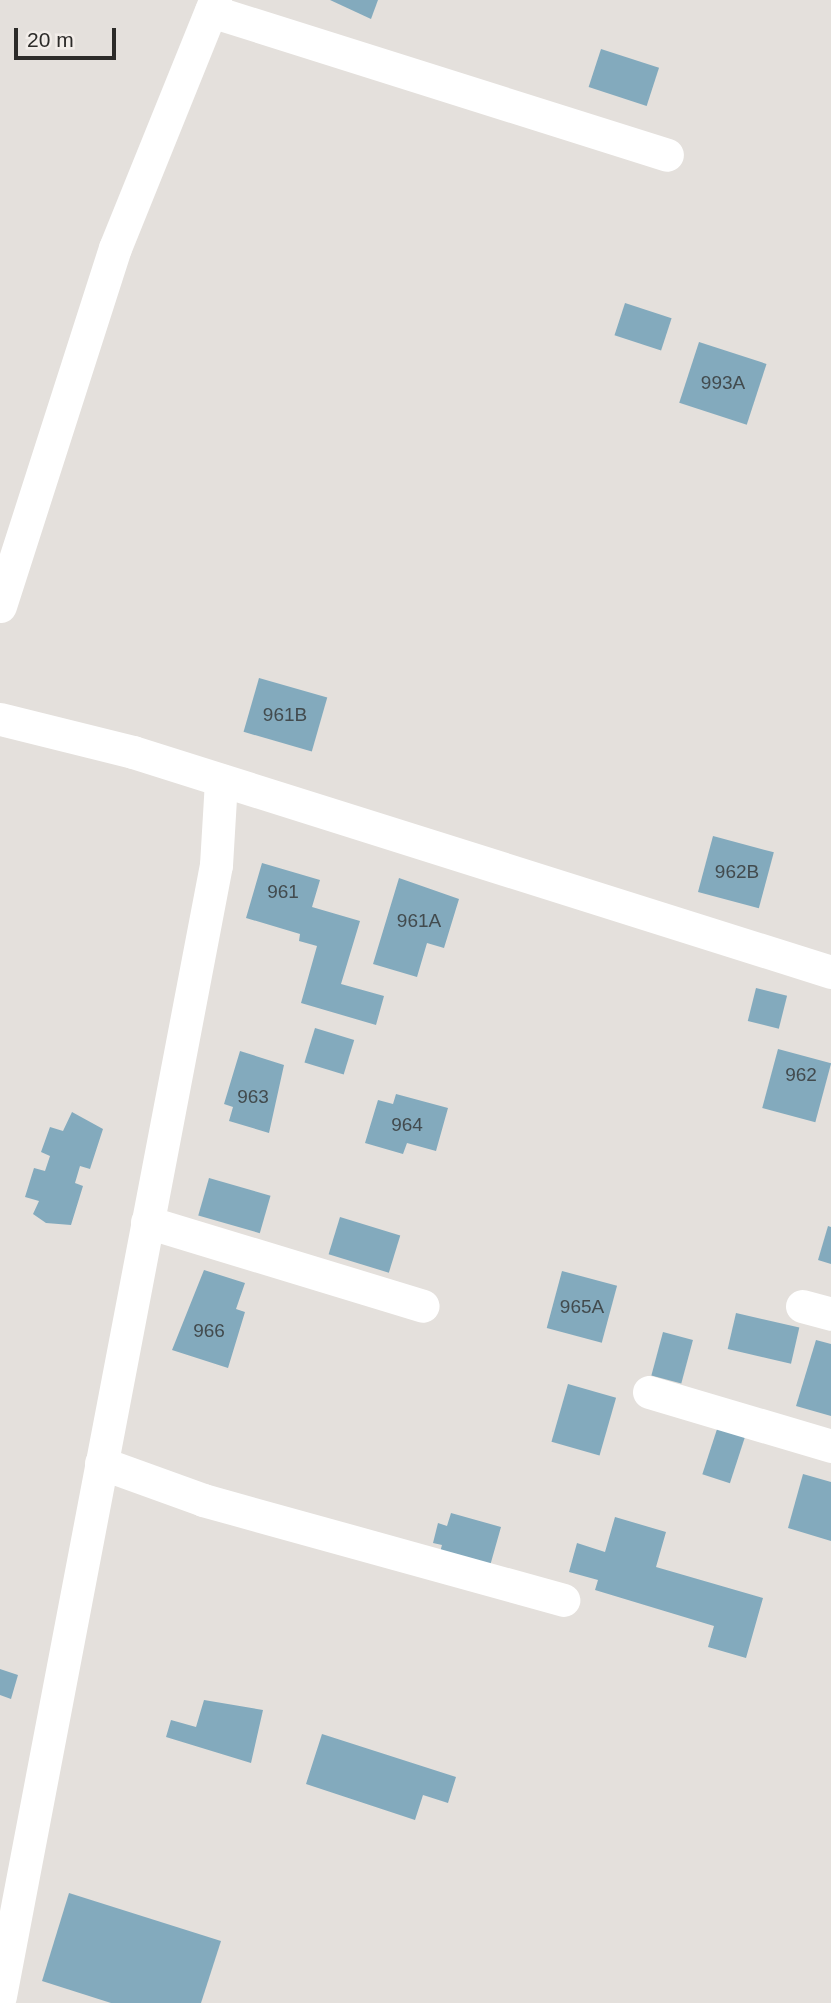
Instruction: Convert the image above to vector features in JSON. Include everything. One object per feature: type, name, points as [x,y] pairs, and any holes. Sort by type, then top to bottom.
[{"type":"street","points":[[0,606],[115,248],[213,6],[667,155]]},
{"type":"street","points":[[0,719],[221,780],[831,972]]},
{"type":"street","points":[[0,1996],[216,865],[221,780]]},
{"type":"street","points":[[148,1222],[423,1306]]},
{"type":"street","points":[[649,1392],[831,1446]]},
{"type":"street","points":[[101,1463],[203,1500],[563,1600]]},
{"type":"building","points":[[330,0],[378,0],[371,19]]},
{"type":"building","points":[[601,49],[659,68],[647,106],[589,87]]},
{"type":"building","points":[[625,303],[672,318],[661,350],[614,335]]},
{"type":"building","points":[[699,342],[767,364],[747,425],[679,403]]},
{"type":"building","points":[[259,678],[327,698],[312,751],[244,732]]},
{"type":"building","points":[[713,836],[774,852],[759,908],[698,892]]},
{"type":"building","points":[[262,863],[320,880],[312,907],[360,921],[341,984],[384,996],[376,1025],[301,1003],[317,946],[299,941],[300,934],[246,918]]},
{"type":"building","points":[[399,878],[459,899],[444,948],[427,943],[417,977],[373,964]]},
{"type":"building","points":[[756,988],[787,996],[779,1029],[748,1021]]},
{"type":"building","points":[[315,1028],[354,1040],[344,1074],[304,1062]]},
{"type":"building","points":[[778,1049],[831,1063],[815,1122],[762,1108]]},
{"type":"building","points":[[240,1051],[284,1065],[269,1133],[229,1121],[233,1107],[224,1104]]},
{"type":"building","points":[[396,1094],[448,1108],[436,1151],[407,1143],[403,1154],[365,1143],[378,1100],[393,1104]]},
{"type":"building","points":[[72,1112],[103,1129],[90,1169],[80,1166],[75,1183],[83,1186],[71,1225],[46,1223],[33,1214],[39,1201],[25,1197],[34,1168],[45,1171],[50,1156],[41,1152],[50,1127],[63,1131]]},
{"type":"building","points":[[209,1178],[271,1196],[260,1233],[198,1215]]},
{"type":"building","points":[[340,1217],[400,1235],[389,1273],[329,1254]]},
{"type":"building","points":[[828,1226],[831,1227],[831,1264],[818,1260]]},
{"type":"building","points":[[204,1270],[245,1283],[236,1309],[245,1312],[228,1368],[172,1350]]},
{"type":"building","points":[[562,1271],[617,1286],[602,1343],[547,1328]]},
{"type":"building","points":[[736,1313],[799,1328],[791,1364],[728,1349]]},
{"type":"building","points":[[663,1332],[693,1340],[681,1383],[651,1375]]},
{"type":"building","points":[[816,1340],[831,1344],[831,1416],[796,1406]]},
{"type":"building","points":[[568,1384],[616,1398],[600,1455],[551,1442]]},
{"type":"building","points":[[719,1423],[747,1432],[730,1483],[702,1474]]},
{"type":"building","points":[[803,1474],[831,1482],[831,1541],[788,1528]]},
{"type":"building","points":[[451,1513],[501,1527],[488,1573],[438,1559],[442,1545],[433,1543],[438,1523],[447,1526]]},
{"type":"building","points":[[615,1517],[666,1532],[656,1567],[763,1598],[746,1658],[708,1647],[714,1626],[595,1590],[598,1580],[569,1572],[577,1543],[605,1552]]},
{"type":"building","points":[[0,1669],[18,1675],[11,1699],[0,1695]]},
{"type":"building","points":[[204,1700],[263,1710],[251,1763],[166,1737],[171,1720],[196,1727]]},
{"type":"building","points":[[322,1734],[456,1777],[448,1803],[423,1795],[415,1820],[306,1784]]},
{"type":"building","points":[[69,1893],[221,1941],[201,2003],[111,2003],[42,1981]]}]
